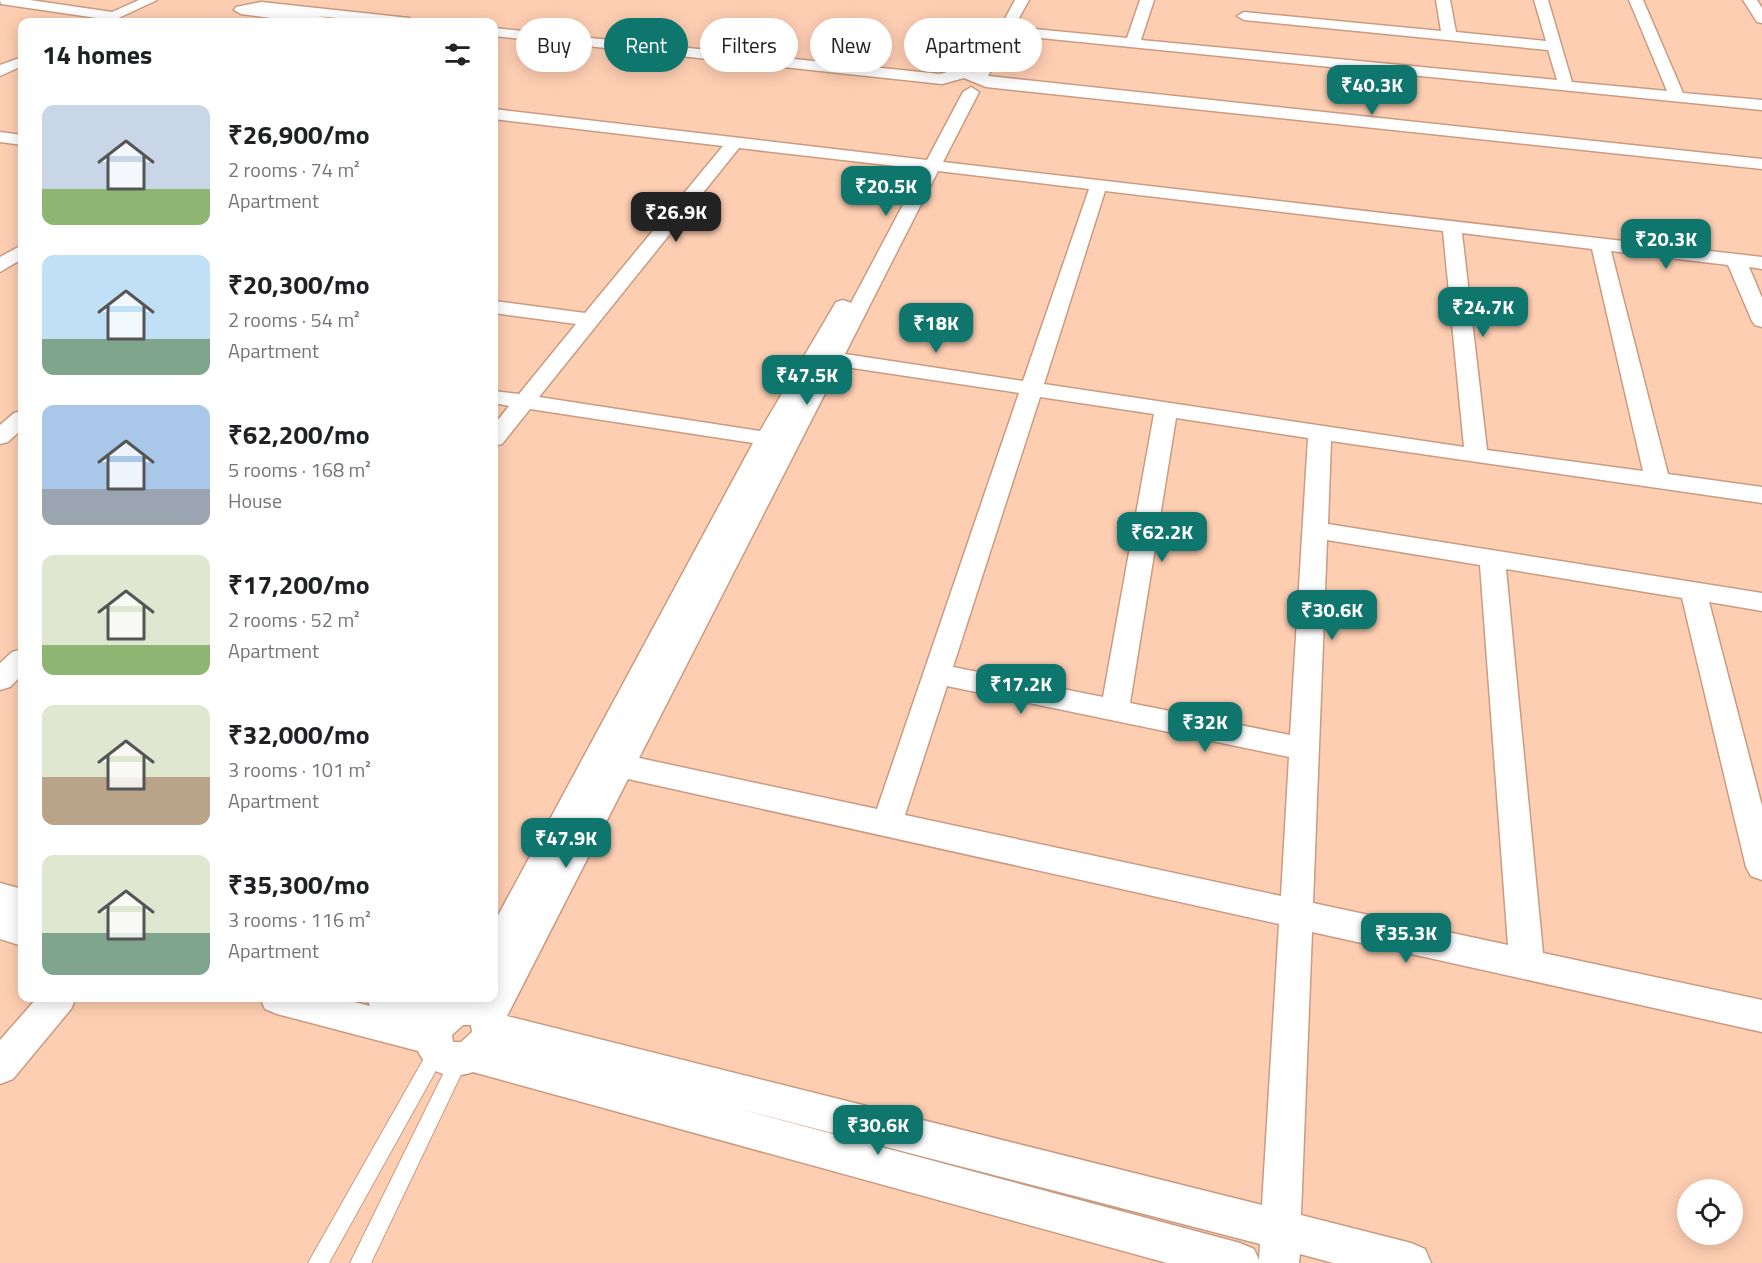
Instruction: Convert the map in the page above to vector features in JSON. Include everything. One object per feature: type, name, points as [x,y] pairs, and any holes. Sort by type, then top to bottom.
[{"type":"street","points":[[1,0],[114,16]]},
{"type":"street","points":[[102,0],[145,2]]},
{"type":"street","points":[[302,10],[321,0]]},
{"type":"street","points":[[1012,18],[1022,0]]},
{"type":"street","points":[[1132,44],[1146,0]]},
{"type":"street","points":[[1235,54],[1248,0]]},
{"type":"street","points":[[1443,0],[1449,35]]},
{"type":"street","points":[[1541,0],[1566,86]]},
{"type":"street","points":[[1636,0],[1677,97]]},
{"type":"street","points":[[1750,0],[1762,19]]},
{"type":"street","points":[[109,18],[145,2]]},
{"type":"street","points":[[9,17],[37,5]]},
{"type":"street","points":[[300,18],[241,10],[261,6],[373,18]]},
{"type":"street","points":[[1244,16],[1555,46]]},
{"type":"street","points":[[1042,35],[1762,105]]},
{"type":"street","points":[[498,38],[1762,164]]},
{"type":"street","points":[[0,71],[18,63]]},
{"type":"street","points":[[498,965],[965,86],[975,72]]},
{"type":"street","points":[[963,74],[965,86]]},
{"type":"street","points":[[963,74],[965,86]]},
{"type":"street","points":[[965,86],[1762,173]]},
{"type":"street","points":[[498,114],[1762,263]]},
{"type":"street","points":[[498,434],[734,142]]},
{"type":"street","points":[[887,824],[1100,184]]},
{"type":"street","points":[[1452,226],[1476,455]]},
{"type":"street","points":[[1599,244],[1657,479]]},
{"type":"street","points":[[0,266],[18,254]]},
{"type":"street","points":[[1736,260],[1762,321]]},
{"type":"street","points":[[498,308],[590,320]]},
{"type":"street","points":[[823,357],[1320,433],[1762,495]]},
{"type":"street","points":[[498,398],[778,440]]},
{"type":"street","points":[[1115,710],[1166,409]]},
{"type":"street","points":[[0,436],[18,421]]},
{"type":"street","points":[[1279,1246],[1320,433]]},
{"type":"street","points":[[1315,530],[1762,602]]},
{"type":"street","points":[[1492,559],[1527,964]]},
{"type":"street","points":[[1693,591],[1762,867]]},
{"type":"street","points":[[0,680],[18,663]]},
{"type":"street","points":[[937,674],[1304,749]]},
{"type":"street","points":[[607,763],[1762,1016]]},
{"type":"street","points":[[498,948],[607,763]]},
{"type":"street","points":[[0,897],[18,902]]},
{"type":"street","points":[[0,925],[18,930]]},
{"type":"street","points":[[0,1067],[56,1002]]},
{"type":"street","points":[[300,1002],[463,1030],[1279,1246],[1412,1263]]},
{"type":"street","points":[[394,1002],[463,1030],[1240,1263]]},
{"type":"street","points":[[463,1030],[478,1002]]},
{"type":"lane","points":[[318,1263],[463,1030]]},
{"type":"lane","points":[[360,1263],[463,1030]]}]
